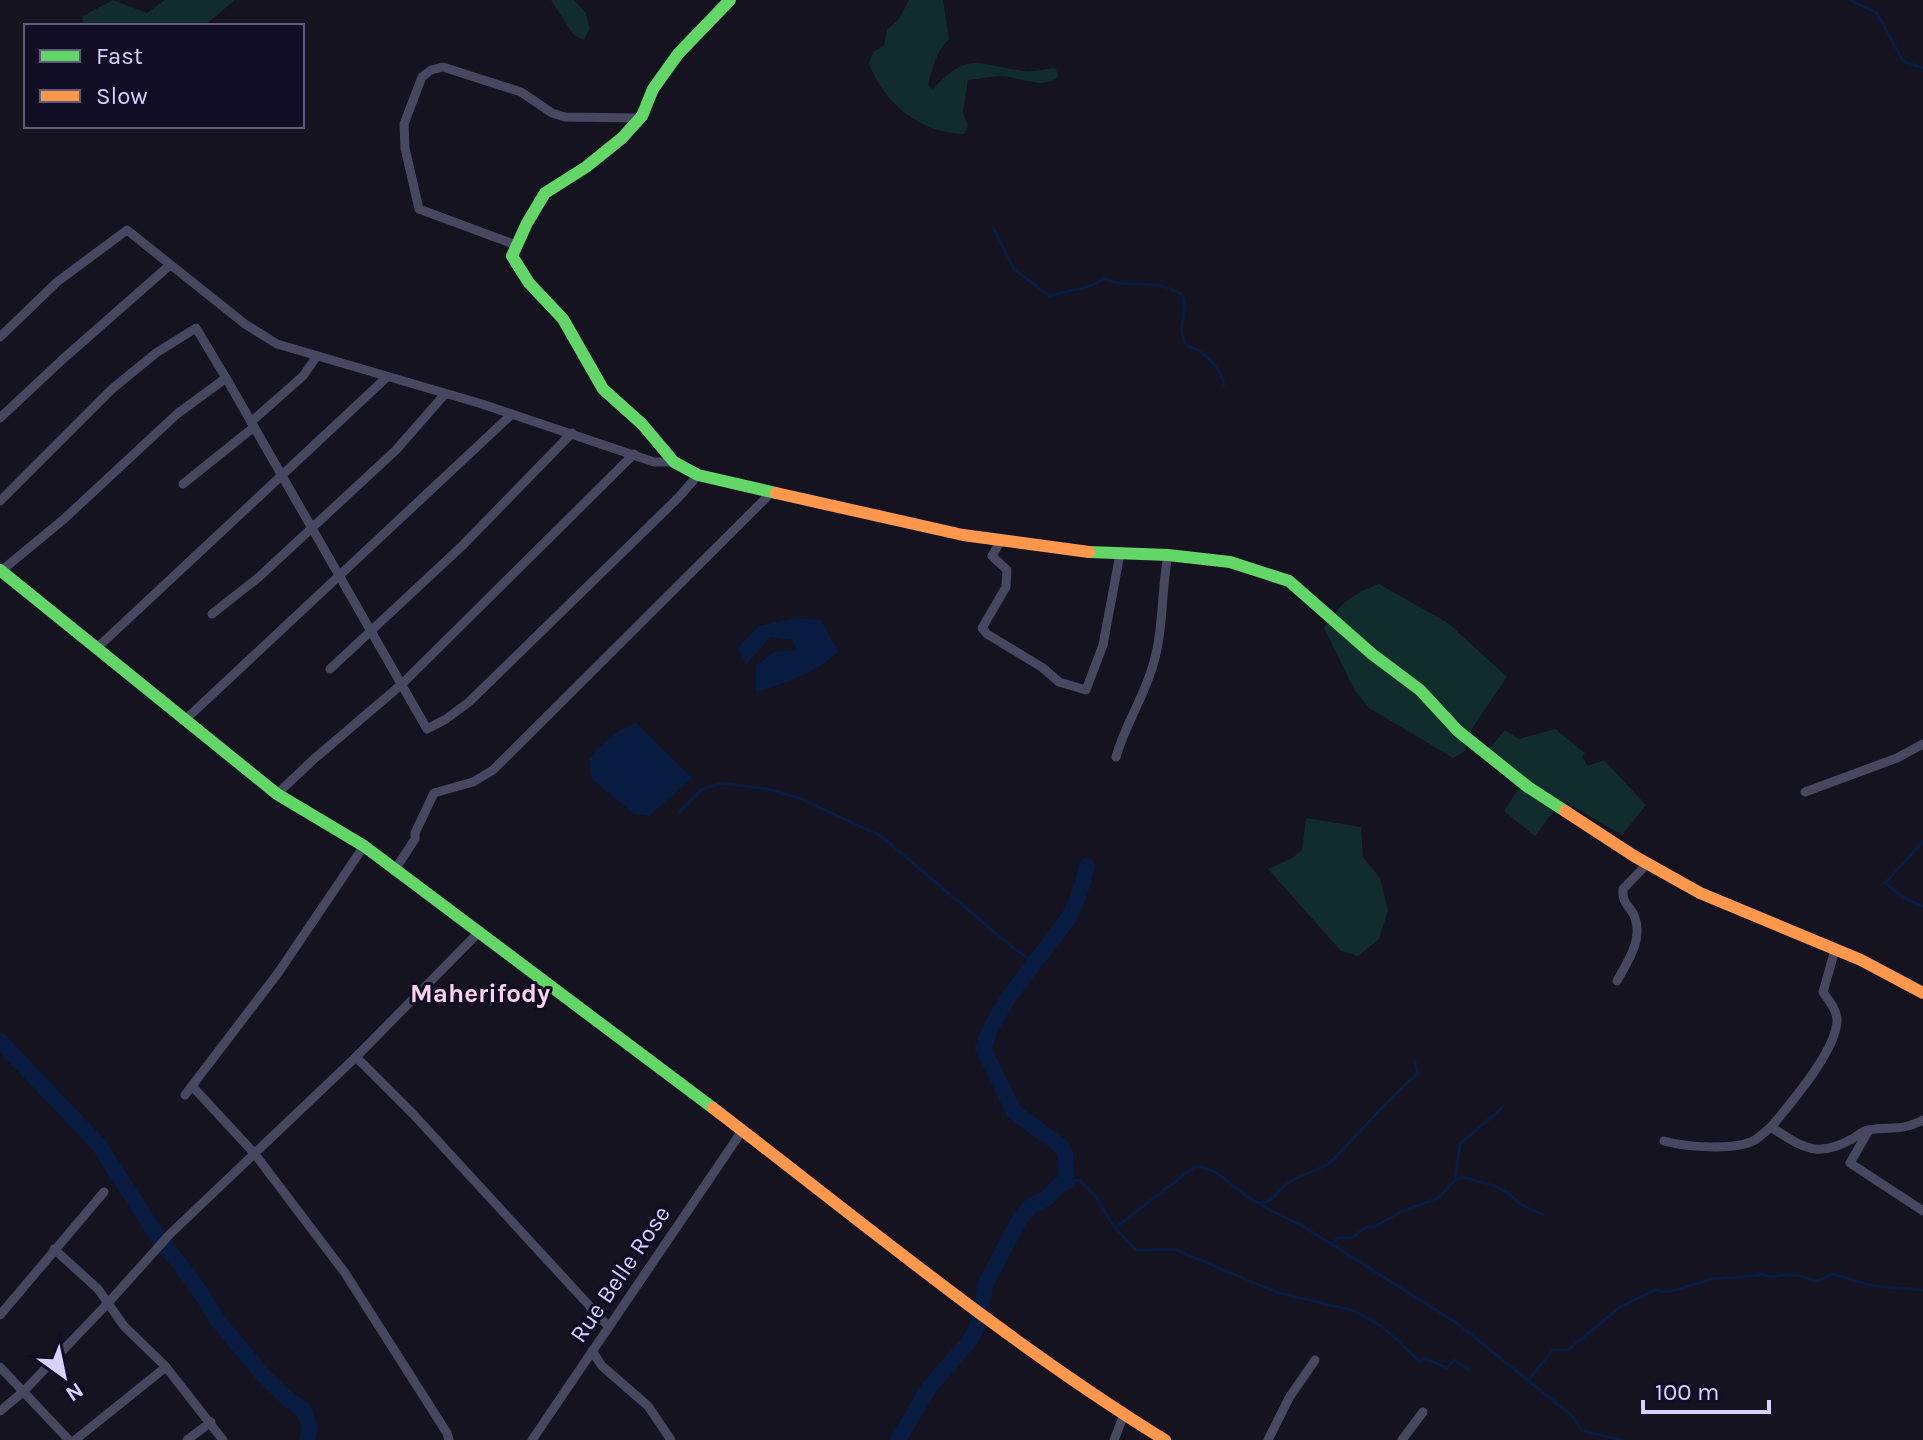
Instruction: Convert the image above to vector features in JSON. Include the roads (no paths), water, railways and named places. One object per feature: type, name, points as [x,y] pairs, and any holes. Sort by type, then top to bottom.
[{"type":"street","points":[[730,0],[678,54],[653,89],[639,118],[610,148],[545,193],[512,256],[529,283],[568,326],[603,389],[642,424],[674,462],[698,475],[963,535],[1070,551],[1168,555],[1230,562],[1289,581],[1361,646],[1420,690],[1458,731],[1528,787],[1700,893],[1861,960],[1923,993]]},
{"type":"street","points":[[516,245],[419,209],[405,148],[404,124],[422,77],[431,70],[443,67],[521,92],[552,113],[565,117],[639,118]]},
{"type":"street","points":[[0,337],[57,282],[127,230],[245,324],[277,344],[512,414],[654,462],[674,462]]},
{"type":"street","points":[[0,418],[170,265]]},
{"type":"street","points":[[0,501],[112,389],[156,353],[196,328],[342,576],[427,729],[469,702],[698,475]]},
{"type":"street","points":[[183,484],[252,425],[303,376],[317,356]]},
{"type":"street","points":[[98,647],[387,377]]},
{"type":"street","points":[[226,378],[177,414],[64,519],[1,570],[277,794],[364,846],[975,1309],[1124,1415],[1165,1440]]},
{"type":"street","points":[[212,614],[259,577],[396,450],[445,394]]},
{"type":"street","points":[[186,719],[512,414]]},
{"type":"street","points":[[330,669],[462,546],[572,433]]},
{"type":"street","points":[[277,794],[402,684],[634,454]]},
{"type":"street","points":[[394,871],[415,839],[434,793],[473,782],[493,770],[771,493]]},
{"type":"street","points":[[1001,540],[992,556],[1007,570],[1006,587],[982,628],[1059,682],[1086,690],[1103,645],[1120,554]]},
{"type":"street","points":[[1116,757],[1123,730],[1153,666],[1168,555]]},
{"type":"street","points":[[1805,792],[1897,758],[1923,744]]},
{"type":"street","points":[[185,1095],[278,973],[364,846]]},
{"type":"street","points":[[1617,981],[1637,943],[1635,917],[1623,900],[1623,889],[1648,863]]},
{"type":"street","points":[[0,1411],[23,1392],[170,1234],[356,1057],[479,932]]},
{"type":"street","points":[[1664,1141],[1704,1148],[1753,1141],[1771,1127],[1817,1067],[1828,1047],[1837,1021],[1834,1008],[1823,992],[1835,950]]},
{"type":"street","points":[[356,1057],[413,1114],[608,1326]]},
{"type":"street","points":[[192,1086],[254,1153],[345,1273],[449,1440]]},
{"type":"street","points":[[1771,1127],[1796,1143],[1821,1152],[1869,1130],[1907,1128],[1923,1120]]},
{"type":"street","points":[[1869,1130],[1850,1163],[1923,1211]]},
{"type":"street","name":"Rue Belle Rose","points":[[532,1440],[742,1131]]},
{"type":"street","points":[[0,1315],[104,1192]]},
{"type":"street","points":[[54,1249],[98,1289],[124,1326],[166,1367],[223,1440]]},
{"type":"street","points":[[592,1351],[602,1366],[648,1406],[671,1440]]},
{"type":"street","points":[[1268,1440],[1289,1398],[1315,1360]]},
{"type":"street","points":[[0,1367],[72,1440],[166,1367]]},
{"type":"street","points":[[1402,1440],[1423,1412]]},
{"type":"street","points":[[1113,1439],[1124,1415]]},
{"type":"street","points":[[187,1440],[211,1422]]},
{"type":"water","points":[[795,618],[821,620],[838,652],[810,672],[756,692],[756,665],[774,652],[796,650],[793,640],[770,637],[746,665],[738,648],[758,626]]},
{"type":"water","points":[[636,723],[692,778],[649,816],[634,814],[592,779],[589,759],[604,743]]},
{"type":"waterway","points":[[1850,0],[1877,13],[1903,61],[1923,68]]},
{"type":"waterway","points":[[994,229],[1014,269],[1049,296],[1105,279],[1161,286],[1182,295],[1182,333],[1187,346],[1200,351],[1211,361],[1224,385]]},
{"type":"waterway","points":[[679,812],[701,790],[722,783],[767,789],[799,798],[881,836],[1035,963]]},
{"type":"waterway","points":[[1923,842],[1885,883],[1904,898],[1923,906]]},
{"type":"waterway","points":[[898,1440],[928,1389],[971,1339],[977,1327],[986,1283],[1021,1217],[1031,1206],[1067,1182],[1065,1153],[1060,1145],[1014,1112],[983,1048],[1010,996],[1072,912],[1087,866]]},
{"type":"waterway","points":[[0,1041],[99,1145],[152,1228],[219,1322],[263,1375],[303,1409],[310,1428],[307,1440]]},
{"type":"waterway","points":[[1261,1203],[1272,1199],[1291,1181],[1335,1158],[1418,1073],[1415,1061]]},
{"type":"waterway","points":[[1455,1180],[1460,1144],[1502,1108]]},
{"type":"waterway","points":[[1067,1182],[1079,1180],[1095,1196],[1115,1228],[1194,1167],[1208,1169],[1458,1324],[1571,1415],[1582,1431],[1622,1440]]},
{"type":"waterway","points":[[1331,1245],[1338,1238],[1352,1238],[1366,1227],[1374,1227],[1402,1211],[1438,1198],[1455,1180],[1463,1177],[1495,1186],[1520,1204],[1543,1215]]},
{"type":"waterway","points":[[1115,1228],[1136,1250],[1174,1249],[1276,1292],[1355,1311],[1384,1328],[1420,1362],[1424,1358],[1447,1368],[1454,1360],[1469,1370]]},
{"type":"waterway","points":[[1529,1379],[1553,1350],[1568,1350],[1620,1307],[1655,1290],[1668,1292],[1712,1279],[1758,1273],[1814,1280],[1832,1274],[1874,1286],[1923,1290]]},
{"type":"district","name":"Maherifody","points":[[480,993]]}]
